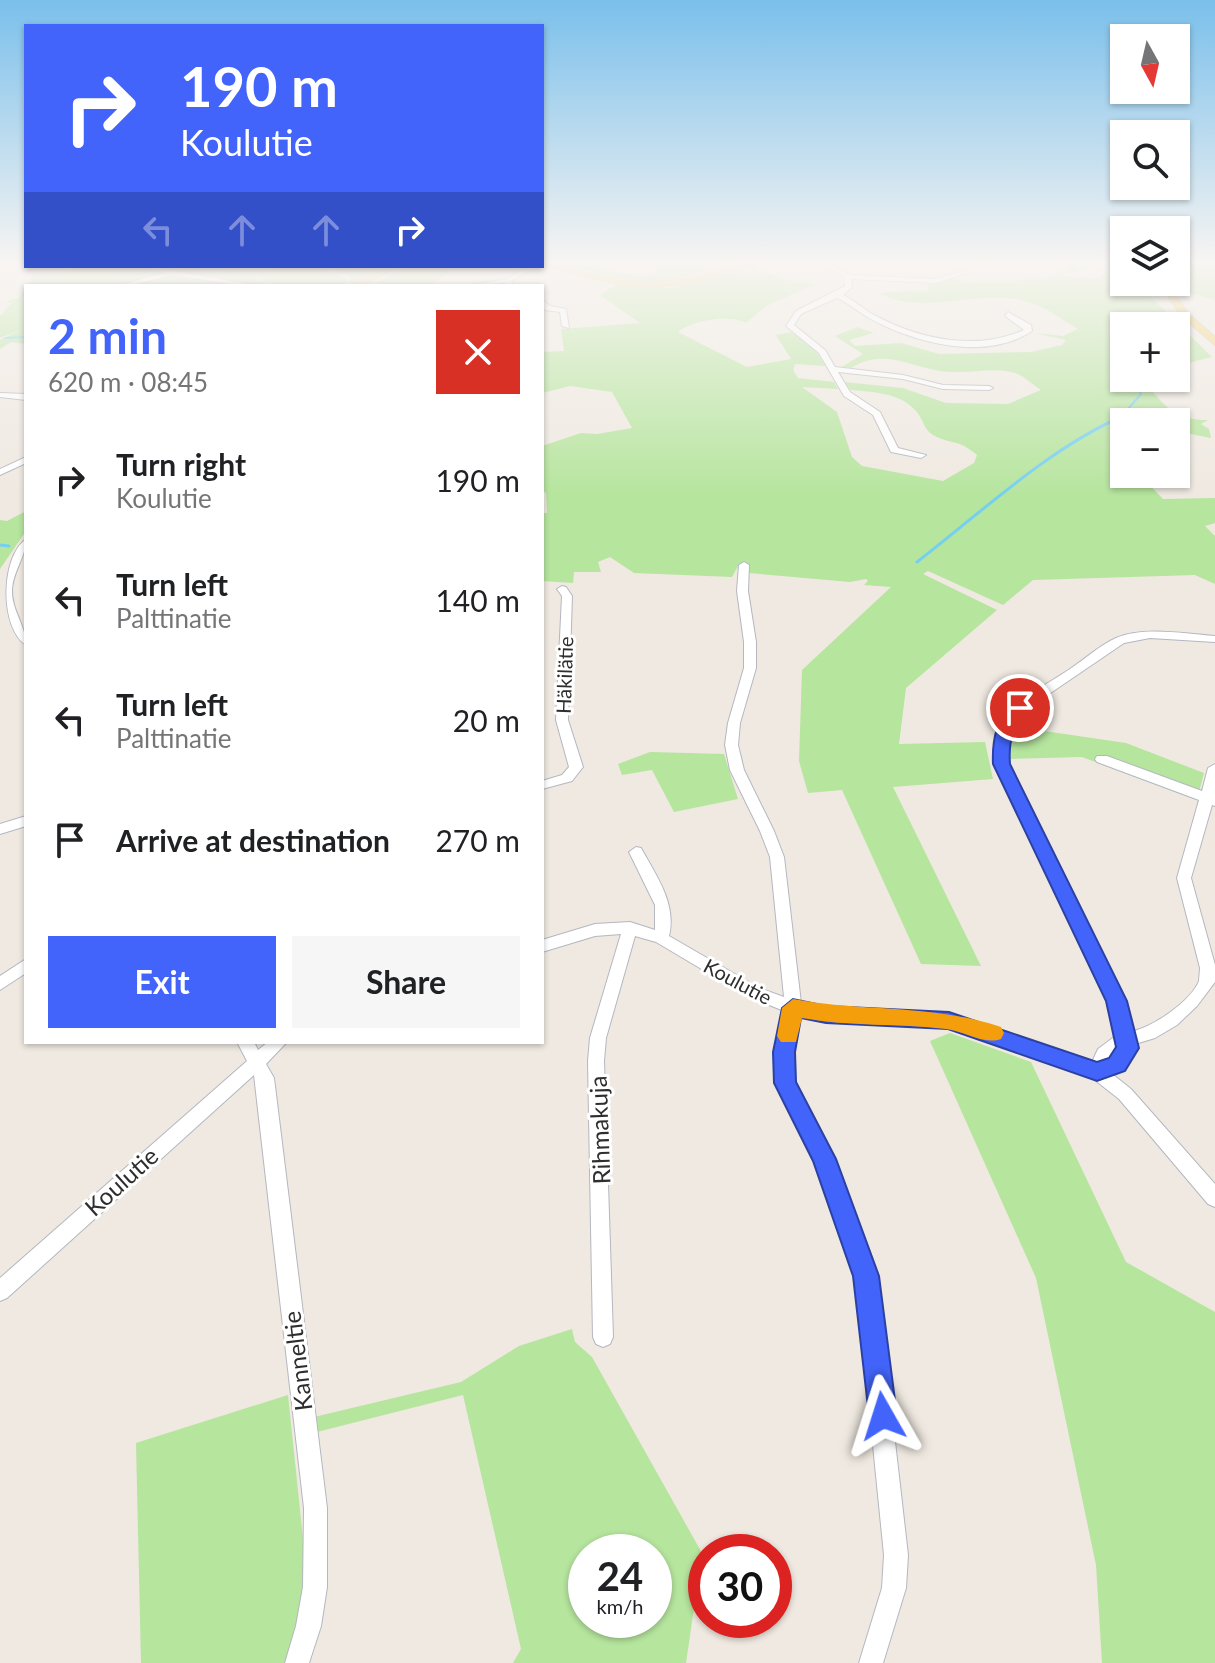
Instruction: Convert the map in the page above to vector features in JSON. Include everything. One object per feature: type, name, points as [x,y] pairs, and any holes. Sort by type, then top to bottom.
[{"type":"street","points":[[806,341],[822,352],[847,394],[877,414],[894,450],[921,455]]},
{"type":"street","points":[[938,341],[997,341]]},
{"type":"street","points":[[832,369],[903,377],[943,387],[989,388]]},
{"type":"street","points":[[0,395],[24,397]]},
{"type":"street","points":[[0,472],[24,461]]},
{"type":"street","points":[[24,545],[4,579],[6,605],[24,638]]},
{"type":"street","points":[[744,565],[742,606],[750,667],[735,713],[731,744],[748,799],[773,842],[777,857],[793,1008],[784,1052],[785,1083],[824,1159],[843,1208],[866,1276],[874,1321],[896,1555],[894,1588],[871,1663]]},
{"type":"street","name":"Häkilätie","points":[[544,784],[567,778],[576,767],[562,720],[567,596],[562,589]]},
{"type":"street","points":[[1097,1072],[1117,1064],[1128,1048],[1116,1001],[1002,764],[1000,742],[1009,721],[1020,708],[1114,643],[1150,635],[1215,639]]},
{"type":"street","points":[[1102,759],[1211,800]]},
{"type":"street","points":[[1125,1038],[1141,1039],[1156,1033],[1207,982],[1208,968],[1184,878],[1211,800],[1215,768]]},
{"type":"street","points":[[0,829],[24,822]]},
{"type":"street","points":[[636,852],[664,908],[667,922],[661,938]]},
{"type":"street","name":"Koulutie","points":[[544,945],[595,930],[630,928],[661,938],[753,992],[793,1008],[826,1014],[949,1020],[1097,1072],[1125,1094],[1215,1198]]},
{"type":"street","name":"Rihmakuja","points":[[603,1337],[597,1051],[630,928]]},
{"type":"street","points":[[0,984],[24,966]]},
{"type":"street","name":"Koulutie","points":[[0,1291],[250,1050],[272,1044]]},
{"type":"street","name":"Kanneltie","points":[[250,1050],[265,1078],[312,1490],[318,1579],[311,1630],[297,1663]]},
{"type":"green space","points":[[0,341],[24,341],[24,344],[11,342],[0,349]]},
{"type":"green space","points":[[563,341],[695,341],[747,367],[791,359],[780,341],[804,341],[813,347],[826,366],[795,364],[793,370],[798,378],[834,382],[838,389],[802,387],[837,412],[852,457],[862,466],[943,481],[974,463],[977,455],[964,446],[930,433],[919,415],[905,402],[888,395],[851,390],[844,382],[903,388],[946,403],[1008,404],[1041,390],[1022,376],[1007,371],[940,371],[890,359],[864,362],[851,368],[842,367],[863,354],[842,341],[850,341],[855,346],[901,343],[939,354],[1031,352],[1062,345],[1066,341],[1110,341],[1110,392],[1153,392],[1169,408],[1110,408],[1110,488],[1152,488],[1163,499],[1215,498],[1215,523],[1205,526],[1215,536],[1215,584],[1195,575],[1033,580],[1003,605],[928,571],[923,574],[997,610],[906,688],[899,744],[985,742],[993,779],[893,787],[981,966],[921,964],[842,790],[808,793],[799,761],[802,670],[891,587],[864,585],[868,581],[866,579],[850,582],[749,573],[739,564],[732,577],[634,573],[610,557],[598,562],[601,572],[574,572],[573,583],[544,581],[544,513],[547,513],[544,445],[581,433],[597,434],[632,428],[612,392],[570,386],[544,392],[544,352],[564,351]]},
{"type":"green space","points":[[1190,341],[1195,341],[1212,357],[1190,362]]},
{"type":"green space","points":[[1190,418],[1208,420],[1201,424],[1209,429],[1211,438],[1190,434]]},
{"type":"green space","points":[[24,512],[24,534],[0,569],[0,520],[7,521]]},
{"type":"green space","points":[[1017,727],[1126,743],[1204,773],[1197,800],[1082,757],[1007,759],[1007,741]]},
{"type":"green space","points":[[650,752],[724,754],[738,799],[674,812],[652,770],[622,775],[618,764]]},
{"type":"green space","points":[[950,1033],[1031,1062],[1126,1262],[1215,1312],[1215,1663],[1102,1663],[1096,1565],[1036,1278],[930,1041]]},
{"type":"green space","points":[[572,1329],[575,1342],[592,1357],[691,1534],[688,1534],[690,1638],[686,1663],[513,1663],[521,1649],[463,1395],[313,1433],[314,1417],[461,1382],[519,1346]]},
{"type":"green space","points":[[288,1395],[307,1577],[290,1663],[141,1663],[136,1443]]},
{"type":"waterway","points":[[1129,408],[1140,392]]},
{"type":"waterway","points":[[917,562],[1043,463],[1110,422]]},
{"type":"waterway","points":[[0,545],[9,546]]},
{"type":"slow traffic","points":[[788,1036],[793,1008],[826,1014],[949,1020],[993,1033]]},
{"type":"route","points":[[883,1416],[874,1321],[866,1276],[824,1159],[785,1083],[782,1067],[793,1008],[826,1014],[949,1020],[983,1029],[1097,1072],[1117,1064],[1128,1048],[1125,1026],[1116,1001],[1002,764],[1000,742],[1009,721],[1020,708]]}]
